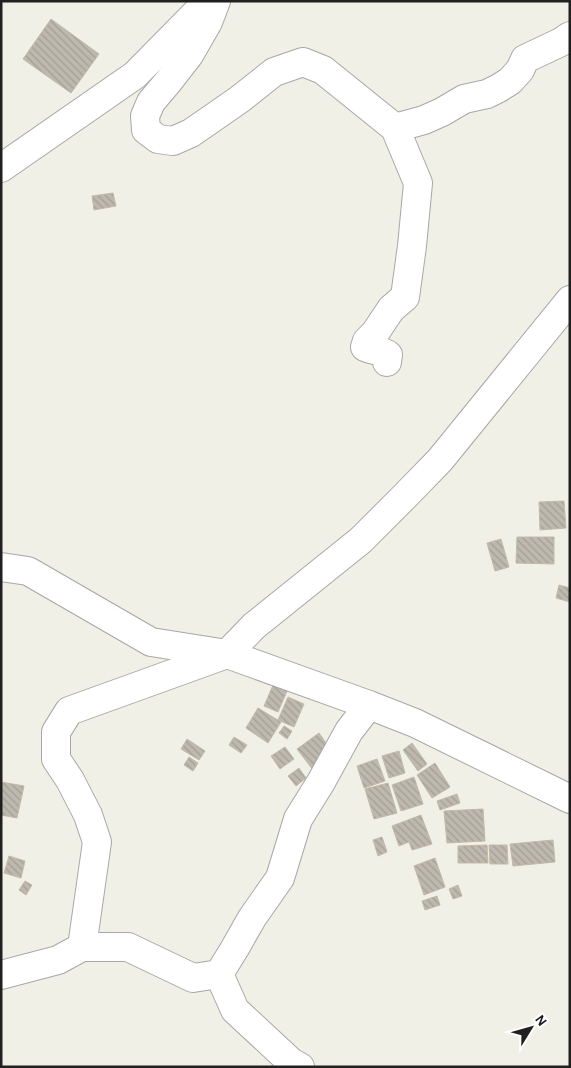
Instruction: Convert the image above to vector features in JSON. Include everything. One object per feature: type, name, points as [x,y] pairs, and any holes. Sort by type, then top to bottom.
[{"type":"street","points":[[1,168],[135,75],[208,1]]},
{"type":"street","points":[[216,1],[208,22],[189,55],[150,102],[145,116],[146,130],[158,138],[173,141],[192,133],[274,72],[303,62],[323,70],[395,128],[418,183],[412,246],[404,297],[391,309],[375,333],[367,341],[365,347],[384,352],[388,355],[387,362]]},
{"type":"street","points":[[395,128],[424,120],[464,99],[487,94],[500,88],[520,70],[525,59],[570,36]]},
{"type":"street","points":[[82,946],[97,842],[88,815],[70,780],[56,759],[56,732],[69,711],[227,654],[254,626],[361,540],[440,460],[570,300]]},
{"type":"street","points":[[1,567],[28,571],[151,642],[227,654],[369,705],[415,723],[570,799]]},
{"type":"street","points":[[1,975],[58,960],[82,946],[128,947],[194,978],[219,974],[252,918],[280,878],[298,819],[349,731],[369,705]]},
{"type":"street","points":[[219,974],[234,1010],[291,1062],[300,1067]]},
{"type":"building","points":[[51,19],[99,54],[71,93],[23,59]]},
{"type":"building","points":[[113,193],[116,206],[94,210],[92,196]]},
{"type":"building","points":[[564,501],[566,528],[540,530],[539,502]]},
{"type":"building","points":[[517,537],[554,537],[554,564],[516,563]]},
{"type":"building","points":[[501,539],[509,567],[495,571],[487,543]]},
{"type":"building","points":[[559,585],[570,588],[570,602],[556,598]]},
{"type":"building","points":[[274,683],[288,689],[278,712],[264,706]]},
{"type":"building","points":[[288,697],[304,704],[294,727],[278,720]]},
{"type":"building","points":[[258,708],[281,722],[268,743],[246,728]]},
{"type":"building","points":[[284,726],[292,731],[287,739],[279,733]]},
{"type":"building","points":[[319,733],[334,754],[313,770],[297,749]]},
{"type":"building","points":[[234,737],[247,745],[241,753],[229,745]]},
{"type":"building","points":[[187,739],[205,751],[199,760],[181,749]]},
{"type":"building","points":[[412,743],[427,764],[418,771],[403,750]]},
{"type":"building","points":[[285,747],[294,759],[280,769],[271,756]]},
{"type":"building","points":[[399,751],[405,773],[389,778],[382,756]]},
{"type":"building","points":[[189,757],[198,763],[193,771],[184,765]]},
{"type":"building","points":[[377,759],[385,781],[364,788],[357,766]]},
{"type":"building","points":[[435,763],[450,787],[432,798],[417,775]]},
{"type":"building","points":[[299,768],[306,778],[296,786],[288,776]]},
{"type":"building","points":[[414,777],[423,804],[401,811],[392,785]]},
{"type":"building","points":[[1,782],[24,786],[17,818],[1,815]]},
{"type":"building","points":[[388,783],[397,813],[374,819],[365,789]]},
{"type":"building","points":[[457,794],[460,803],[440,810],[437,801]]},
{"type":"building","points":[[483,809],[485,841],[447,843],[444,811]]},
{"type":"building","points":[[421,815],[432,844],[412,850],[409,842],[399,846],[392,826]]},
{"type":"building","points":[[382,837],[387,852],[378,856],[373,840]]},
{"type":"building","points":[[553,840],[555,862],[513,866],[510,844]]},
{"type":"building","points":[[487,845],[488,863],[458,863],[458,846]]},
{"type":"building","points":[[489,845],[507,845],[508,864],[490,864]]},
{"type":"building","points":[[9,856],[25,861],[21,878],[4,873]]},
{"type":"building","points":[[435,858],[445,887],[424,895],[414,866]]},
{"type":"building","points":[[25,881],[32,885],[26,895],[19,890]]},
{"type":"building","points":[[458,885],[462,896],[453,899],[449,889]]},
{"type":"building","points":[[437,896],[440,905],[425,910],[422,901]]}]
